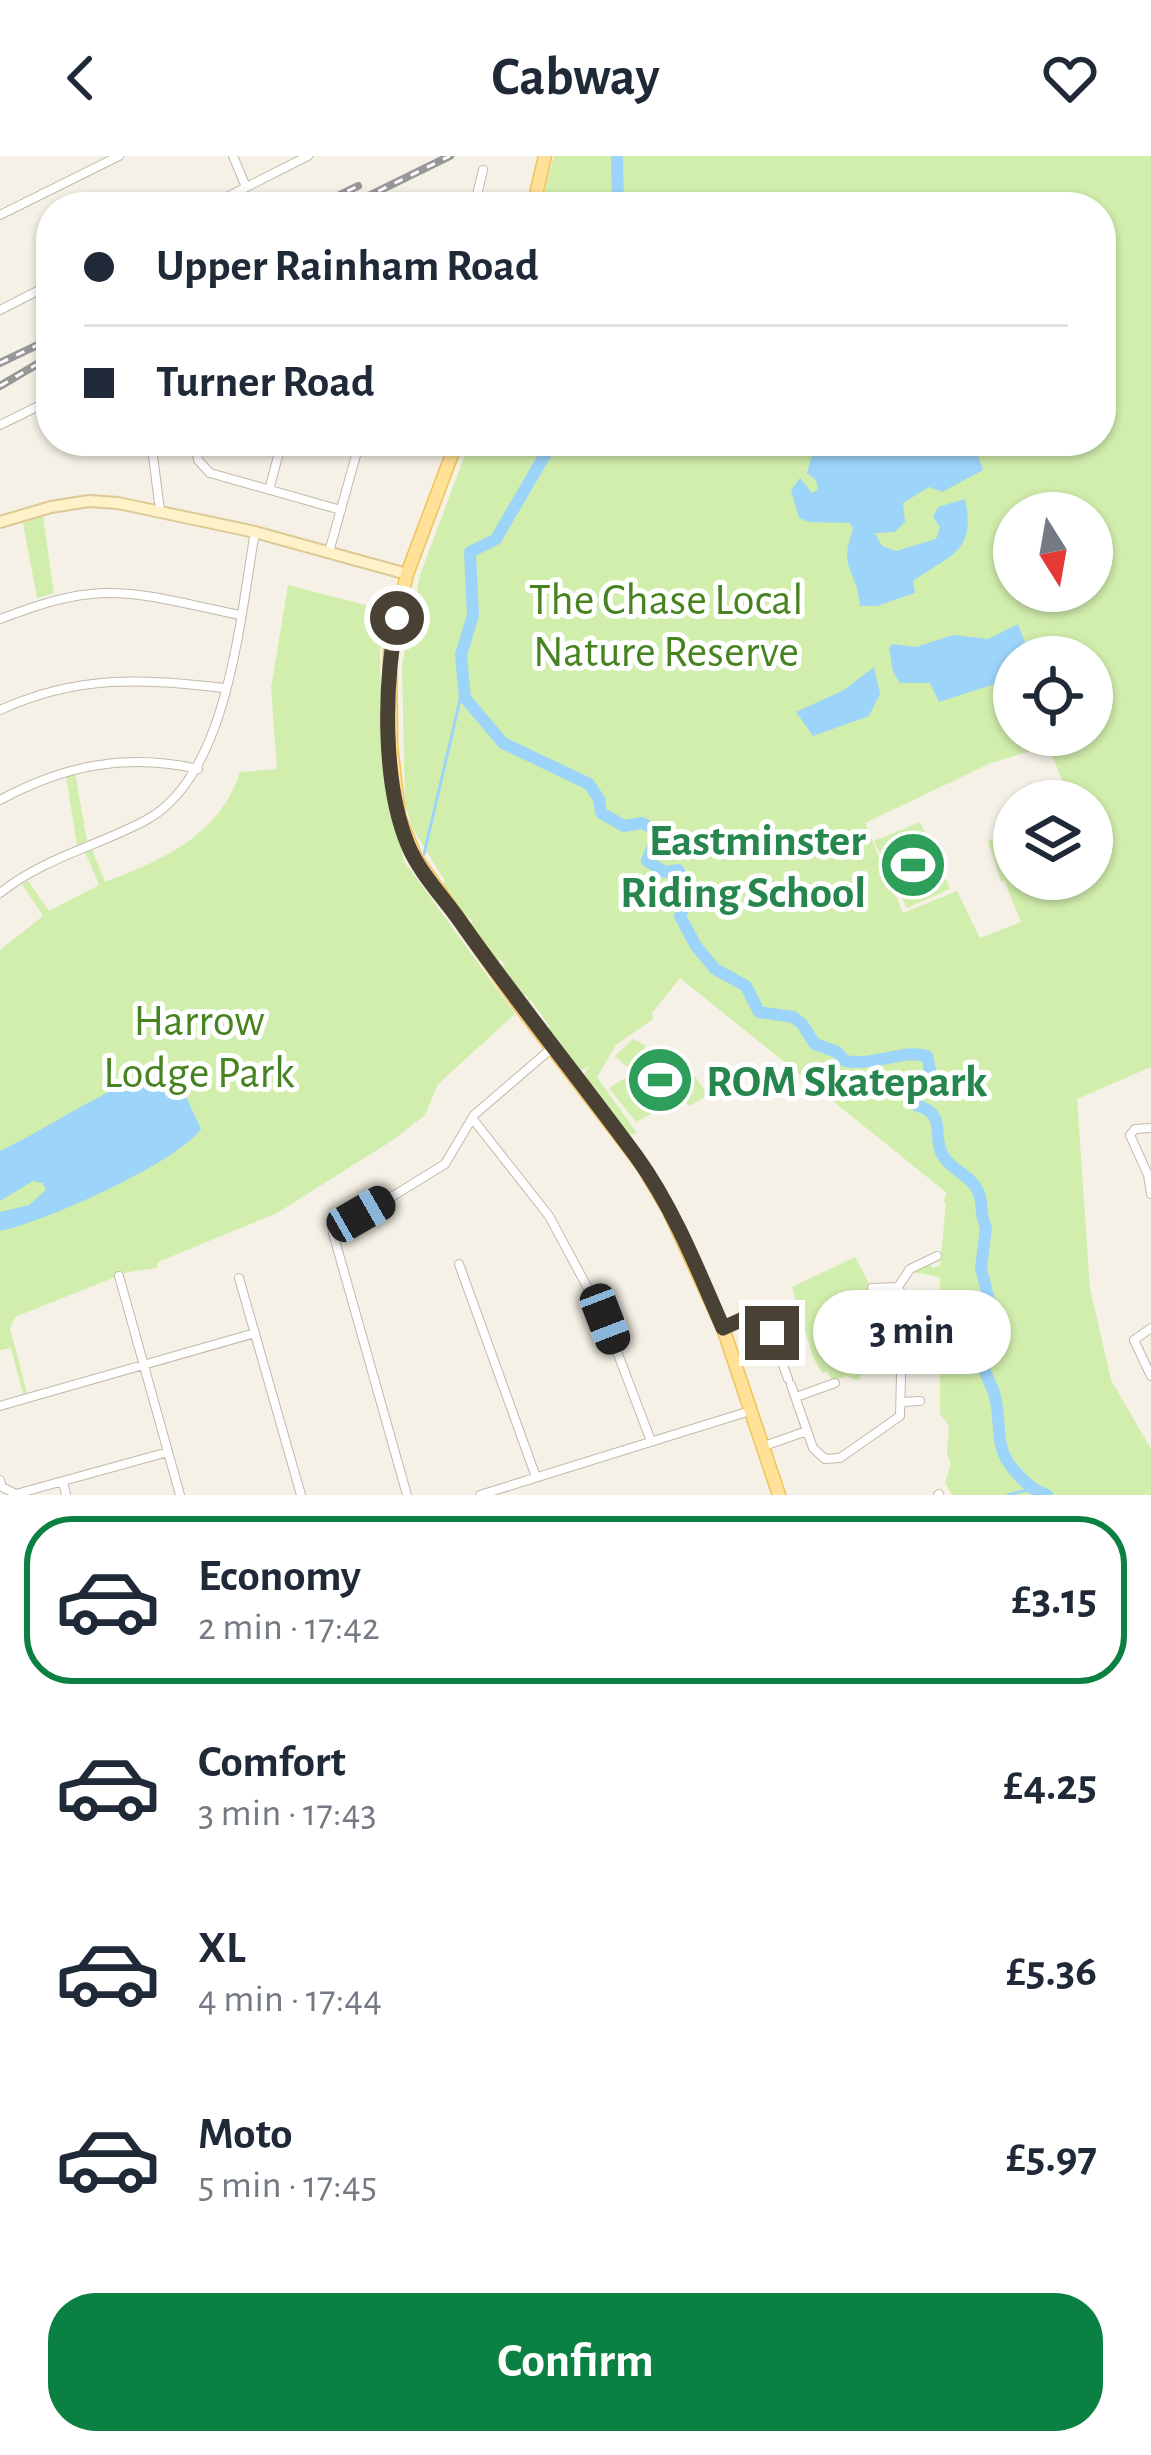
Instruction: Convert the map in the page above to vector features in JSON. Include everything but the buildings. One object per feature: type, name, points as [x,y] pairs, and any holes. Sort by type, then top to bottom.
[{"type":"main road","points":[[537,192],[545,156]]},
{"type":"main road","points":[[451,456],[407,574],[390,651],[392,759],[400,816],[416,858],[642,1165],[669,1211],[723,1328],[779,1495]]},
{"type":"street","points":[[45,192],[119,156]]},
{"type":"street","points":[[233,156],[246,188]]},
{"type":"street","points":[[238,192],[308,156]]},
{"type":"street","points":[[478,192],[483,170]]},
{"type":"street","points":[[0,214],[36,196]]},
{"type":"street","points":[[0,310],[36,292]]},
{"type":"street","points":[[0,425],[36,407]]},
{"type":"street","points":[[153,456],[160,510]]},
{"type":"street","points":[[197,456],[206,470],[341,510]]},
{"type":"street","points":[[269,490],[278,456]]},
{"type":"street","points":[[329,552],[356,456]]},
{"type":"street","points":[[0,522],[88,501],[160,510],[407,574]]},
{"type":"street","points":[[0,893],[52,860],[148,819],[177,797],[198,769],[224,688],[255,532]]},
{"type":"street","points":[[0,619],[93,593],[145,597],[240,615]]},
{"type":"street","points":[[0,710],[57,688],[113,679],[224,688]]},
{"type":"street","points":[[0,800],[66,770],[120,760],[160,760],[198,769]]},
{"type":"street","points":[[407,1495],[333,1233],[445,1164],[472,1118],[552,1048]]},
{"type":"street","points":[[472,1118],[549,1216],[605,1319],[652,1442]]},
{"type":"street","points":[[1151,1128],[1135,1129],[1130,1136],[1148,1175],[1151,1194]]},
{"type":"street","points":[[898,1286],[910,1269],[938,1256]]},
{"type":"street","points":[[459,1264],[536,1478]]},
{"type":"street","points":[[119,1276],[180,1495]]},
{"type":"street","points":[[239,1278],[301,1495]]},
{"type":"street","points":[[723,1328],[767,1308],[807,1431],[819,1455],[840,1458],[895,1423],[902,1402],[903,1298],[898,1286]]},
{"type":"street","points":[[872,1288],[898,1286]]},
{"type":"street","points":[[772,1333],[800,1323]]},
{"type":"street","points":[[1151,1328],[1134,1340],[1151,1376]]},
{"type":"street","points":[[0,1406],[255,1334]]},
{"type":"street","points":[[796,1397],[830,1381]]},
{"type":"street","points":[[902,1402],[920,1401]]},
{"type":"street","points":[[480,1495],[752,1411]]},
{"type":"street","points":[[764,1446],[807,1431]]},
{"type":"street","points":[[0,1480],[7,1493],[16,1494],[168,1452]]},
{"type":"street","points":[[63,1482],[66,1495]]},
{"type":"green space","name":"The Chase Local Nature Reserve","points":[[554,156],[1151,156],[1151,1067],[1077,1099],[1090,1288],[1111,1380],[1151,1449],[1151,1495],[952,1495],[945,1483],[951,1464],[949,1426],[940,1414],[940,1277],[913,1272],[929,1263],[933,1268],[940,1265],[947,1193],[680,978],[652,1013],[653,1019],[616,1045],[597,1077],[637,1133],[627,1136],[583,1077],[589,1066],[575,1074],[546,1035],[550,1027],[530,999],[527,1011],[524,1001],[529,998],[509,985],[497,965],[506,966],[500,959],[496,965],[470,927],[472,920],[443,884],[413,829],[405,805],[402,665],[420,575],[464,456],[1116,456],[1116,192],[544,192]]},
{"type":"green space","points":[[43,516],[54,593],[37,598],[23,523]]},
{"type":"green space","name":"Harrow Lodge Park","points":[[288,585],[388,611],[388,639],[380,649],[382,754],[404,861],[515,1014],[438,1084],[425,1115],[277,1213],[158,1262],[157,1268],[128,1272],[15,1317],[10,1328],[27,1393],[23,1394],[11,1348],[0,1350],[0,950],[43,916],[22,884],[28,881],[49,911],[99,885],[85,852],[92,849],[105,882],[127,874],[204,829],[231,794],[240,772],[277,769],[271,688]]},
{"type":"green space","points":[[75,773],[87,841],[77,845],[66,776]]},
{"type":"green space","name":"Eastminster Riding School","points":[[920,822],[950,889],[907,908],[874,841]]},
{"type":"green space","name":"ROM Skatepark","points":[[633,1039],[645,1045],[644,1052],[654,1063],[676,1049],[708,1095],[689,1106],[682,1097],[636,1122],[609,1088],[634,1073],[615,1056]]},
{"type":"green space","points":[[855,1257],[871,1287],[866,1293],[866,1366],[858,1381],[847,1376],[833,1381],[813,1357],[792,1287]]},
{"type":"water","points":[[812,456],[978,456],[983,470],[942,492],[929,487],[903,503],[905,522],[895,532],[875,533],[882,546],[896,551],[936,539],[940,527],[933,517],[938,507],[965,499],[967,530],[958,549],[913,581],[915,593],[877,606],[860,606],[847,554],[850,523],[799,518],[791,490],[800,478],[812,493],[818,490],[816,480],[807,473]]},
{"type":"water","points":[[1018,624],[1023,636],[994,636]]},
{"type":"water","points":[[953,635],[993,636],[993,685],[939,702],[930,683],[900,683],[893,672],[892,644],[916,647]]},
{"type":"water","points":[[874,667],[880,694],[869,716],[813,736],[796,712],[844,690]]},
{"type":"water","points":[[142,1066],[167,1069],[201,1129],[165,1158],[107,1190],[0,1231],[0,1212],[29,1205],[46,1190],[43,1183],[33,1181],[0,1201],[0,1151],[144,1076]]},
{"type":"waterway","points":[[617,156],[618,192]]},
{"type":"waterway","points":[[544,456],[496,539],[470,552],[473,615],[461,655],[465,698],[503,743],[589,784],[601,813],[624,826],[642,823],[654,829],[656,838],[647,861],[665,872],[678,870],[691,889],[680,916],[696,946],[715,969],[746,986],[759,1012],[793,1017],[815,1044],[837,1052],[845,1061],[927,1056],[932,1079],[919,1084],[916,1105],[935,1118],[943,1156],[970,1180],[981,1200],[986,1227],[981,1268],[992,1313],[979,1347],[996,1400],[1002,1449],[1020,1477],[1047,1495]]},
{"type":"waterway","points":[[424,854],[464,683]]},
{"type":"waterway","points":[[1008,1495],[1031,1489]]},
{"type":"railway","points":[[377,192],[450,156]]},
{"type":"railway","points":[[346,192],[358,186]]},
{"type":"railway","points":[[0,363],[36,346]]},
{"type":"railway","points":[[0,386],[36,365]]},
{"type":"place","name":"Eastminster Riding School","points":[[913,865]]},
{"type":"place","name":"ROM Skatepark","points":[[660,1080]]},
{"type":"route","points":[[397,618],[390,651],[391,745],[394,784],[409,848],[519,1006],[642,1165],[669,1211],[723,1328],[763,1310],[772,1333]]}]
